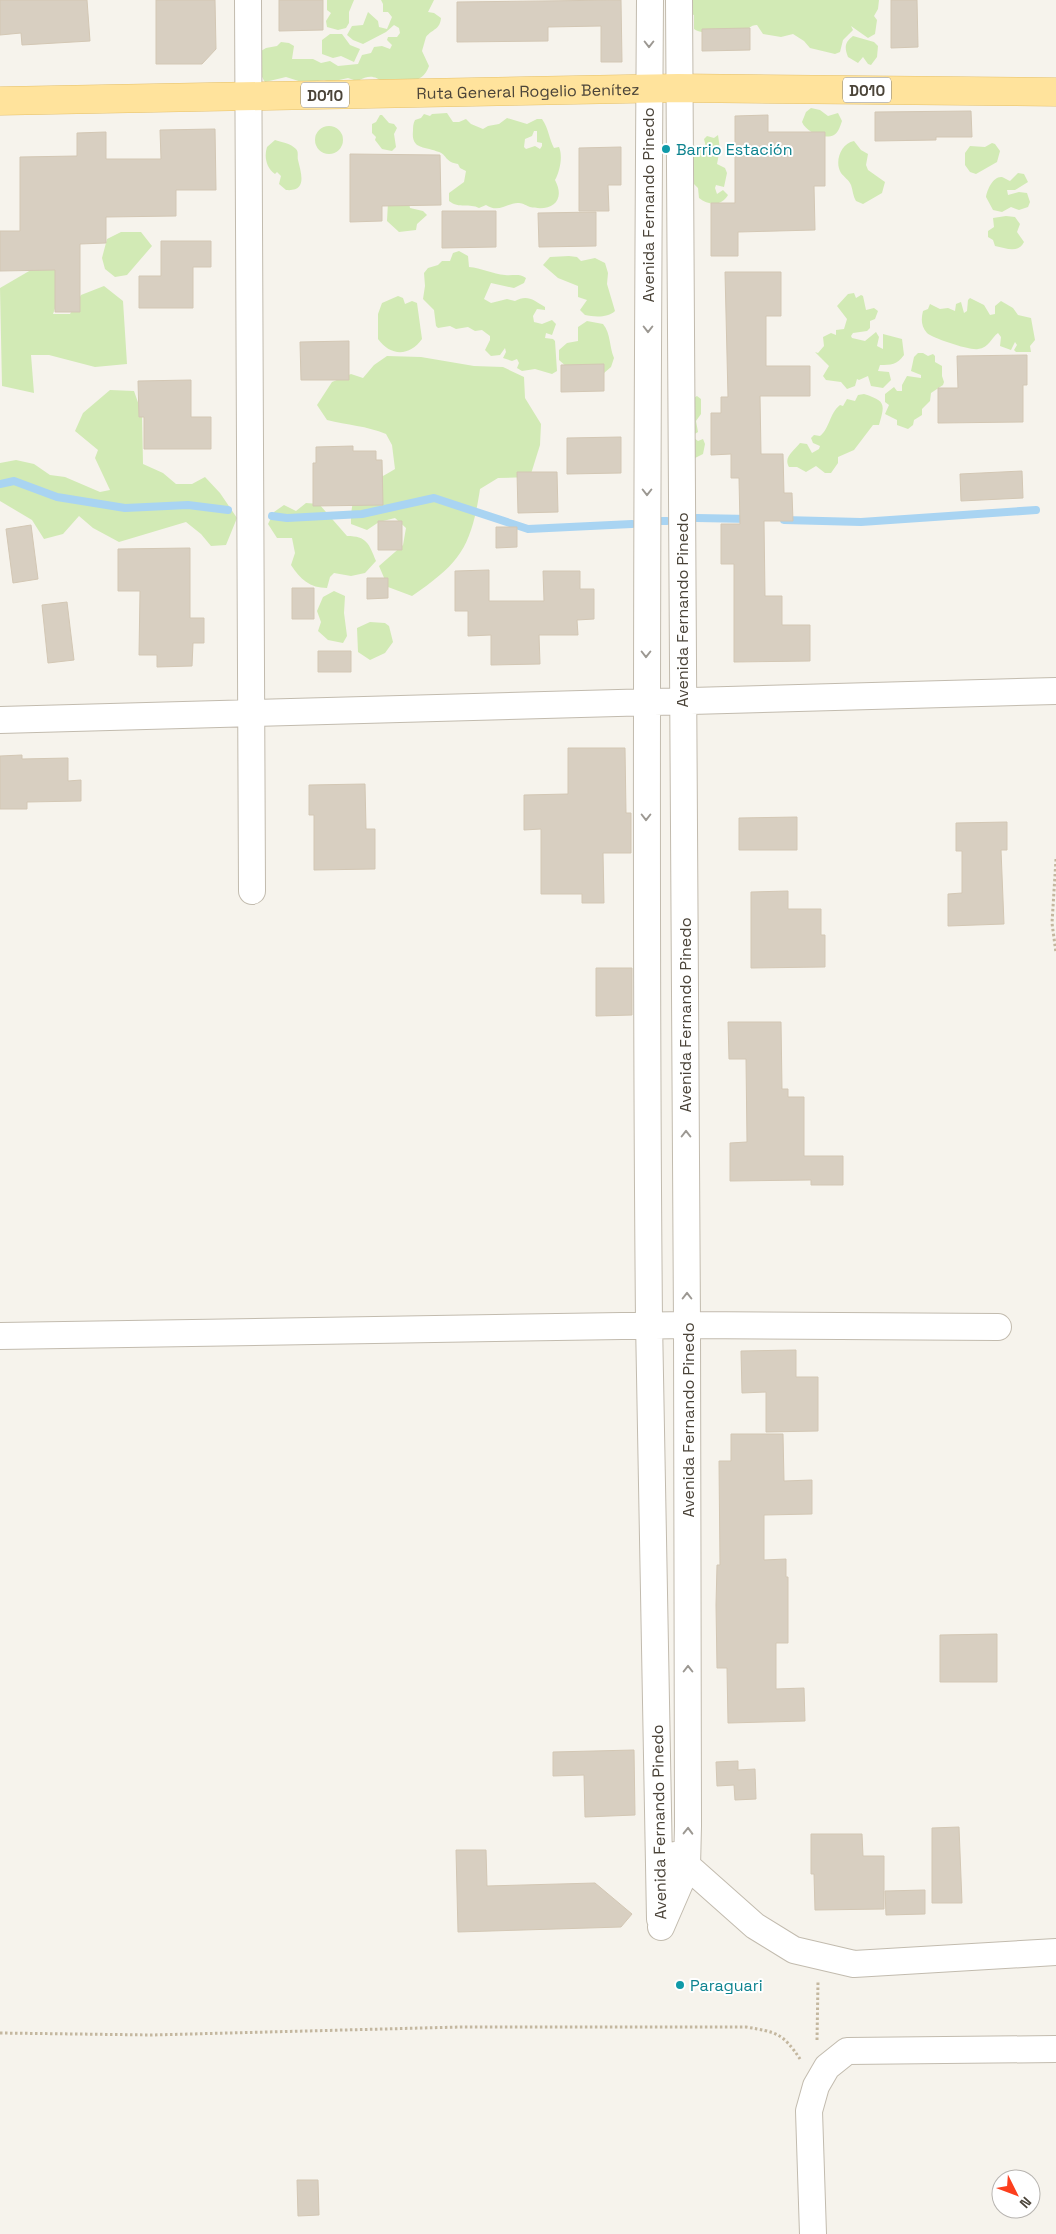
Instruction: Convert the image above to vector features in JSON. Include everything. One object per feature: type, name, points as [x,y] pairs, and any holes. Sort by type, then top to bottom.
[{"type":"main road","name":"Ruta General Rogelio Benítez","points":[[0,101],[649,88],[1056,92]]},
{"type":"street","points":[[248,0],[252,891]]},
{"type":"street","name":"Avenida Fernando Pinedo","points":[[650,0],[646,702],[649,1326],[661,1927],[687,1868],[688,1325],[678,88],[679,0]]},
{"type":"street","points":[[0,720],[1056,690]]},
{"type":"street","points":[[0,1336],[688,1325],[998,1327]]},
{"type":"street","points":[[659,1838],[687,1868],[754,1926],[794,1950],[854,1964],[1056,1952]]},
{"type":"street","points":[[813,2234],[809,2111],[816,2086],[827,2067],[847,2051],[1056,2049]]},
{"type":"path","points":[[1056,859],[1052,923],[1056,953]]},
{"type":"path","points":[[812,1954],[819,1985],[816,2086]]},
{"type":"path","points":[[0,2033],[152,2035],[460,2027],[746,2027],[772,2032],[789,2042],[816,2086]]},
{"type":"green space","points":[[327,0],[354,0],[349,12],[349,23],[346,28],[338,30],[327,27],[326,21],[331,13],[327,10]]},
{"type":"green space","points":[[381,0],[434,0],[428,12],[434,13],[441,18],[437,27],[426,37],[422,51],[429,66],[422,77],[411,82],[398,83],[385,83],[371,77],[357,81],[348,78],[330,82],[324,80],[305,83],[286,77],[265,82],[261,75],[261,51],[277,46],[281,42],[294,46],[292,59],[313,59],[321,63],[330,61],[338,66],[358,64],[362,55],[371,53],[374,47],[382,46],[390,49],[392,45],[387,40],[388,37],[397,37],[400,33],[399,28],[394,25],[386,32],[363,44],[347,35],[352,26],[363,25],[368,12],[378,21],[379,27],[387,29],[392,17],[388,12],[383,12]]},
{"type":"green space","points":[[687,0],[879,0],[878,9],[874,16],[877,20],[875,34],[868,38],[851,26],[853,30],[843,40],[840,52],[835,54],[810,48],[804,41],[793,34],[781,37],[763,34],[757,25],[738,33],[717,34],[698,31],[694,29],[694,15],[688,13]]},
{"type":"green space","points":[[330,34],[342,34],[350,45],[360,49],[354,62],[341,56],[333,58],[322,54],[322,40]]},
{"type":"green space","points":[[853,36],[874,42],[878,46],[877,57],[871,65],[863,57],[858,63],[848,57],[846,45]]},
{"type":"green space","points":[[811,108],[820,110],[828,116],[838,113],[842,121],[836,134],[821,136],[811,132],[804,126],[802,122],[806,112]]},
{"type":"green space","points":[[447,113],[453,122],[466,119],[471,124],[483,129],[499,124],[507,118],[527,124],[537,119],[542,119],[554,148],[559,147],[561,155],[555,180],[558,187],[558,199],[555,203],[545,208],[515,203],[499,208],[486,205],[479,208],[449,201],[449,193],[464,182],[466,171],[460,168],[458,164],[448,160],[442,153],[420,146],[414,141],[413,137],[415,120],[421,118],[424,114],[430,116],[432,114]],"holes":[[[534,131],[537,131],[537,142],[542,143],[542,146],[540,149],[535,146],[526,149],[524,147],[525,139],[532,136]]]},
{"type":"green space","points":[[380,115],[397,128],[394,134],[396,147],[392,151],[382,149],[372,133],[372,124],[376,122]]},
{"type":"green space","points":[[329,126],[339,130],[343,140],[339,150],[329,154],[319,150],[315,140],[319,130]]},
{"type":"green space","points":[[718,135],[720,149],[717,164],[725,168],[727,173],[724,187],[716,185],[715,188],[717,194],[723,190],[728,195],[725,199],[715,204],[699,198],[698,188],[693,183],[691,167],[693,164],[693,145],[705,152],[707,151],[704,139],[707,136],[714,138]]},
{"type":"green space","points":[[275,140],[288,144],[297,150],[301,176],[298,188],[286,190],[279,184],[281,176],[277,172],[275,174],[268,165],[266,158],[267,147]]},
{"type":"green space","points":[[854,141],[861,150],[868,154],[866,165],[868,170],[885,182],[882,193],[863,204],[856,201],[851,185],[841,173],[838,164],[842,149],[849,142]]},
{"type":"green space","points":[[992,143],[1000,151],[997,162],[976,174],[970,172],[965,165],[965,153],[970,146],[985,147]]},
{"type":"green space","points":[[1018,173],[1024,174],[1028,182],[1015,190],[1007,190],[1008,195],[1019,192],[1027,193],[1030,202],[1028,207],[1019,210],[1011,207],[1002,212],[993,210],[986,197],[991,184],[999,177],[1010,181]]},
{"type":"green space","points":[[388,202],[409,203],[410,208],[423,211],[427,215],[417,224],[416,230],[399,232],[387,221]]},
{"type":"green space","points":[[1015,217],[1020,224],[1017,232],[1024,242],[1015,249],[995,246],[993,240],[988,237],[988,231],[994,227],[993,218]]},
{"type":"green space","points":[[121,232],[141,232],[152,246],[127,275],[115,277],[105,269],[102,258],[107,239]]},
{"type":"green space","points":[[459,251],[468,256],[469,267],[526,278],[524,283],[514,288],[491,283],[484,299],[491,303],[507,299],[515,301],[527,298],[545,307],[545,310],[537,309],[533,316],[534,322],[542,324],[552,320],[556,324],[552,335],[546,333],[545,338],[555,341],[557,371],[552,374],[535,369],[522,371],[517,368],[519,363],[517,359],[512,361],[503,358],[506,352],[505,348],[500,355],[491,356],[485,350],[490,336],[482,330],[475,331],[468,327],[456,329],[450,326],[438,328],[436,326],[434,310],[423,299],[424,273],[428,268],[438,265],[442,261],[450,261],[453,253]]},
{"type":"green space","points":[[550,257],[577,257],[581,261],[595,258],[605,263],[608,273],[607,284],[615,311],[605,316],[585,315],[580,310],[587,300],[578,297],[578,286],[558,278],[543,265]]},
{"type":"green space","points":[[48,260],[62,274],[58,300],[53,314],[70,314],[81,295],[104,286],[123,301],[127,364],[95,367],[49,355],[31,355],[34,393],[2,386],[0,288]]},
{"type":"green space","points":[[854,293],[856,298],[861,295],[863,296],[866,310],[874,308],[878,311],[875,319],[870,321],[870,328],[867,331],[853,333],[852,338],[865,341],[876,332],[879,337],[877,346],[883,349],[883,334],[902,339],[904,355],[899,361],[894,364],[880,365],[878,371],[889,372],[891,380],[883,388],[871,386],[868,376],[857,379],[855,386],[847,389],[841,382],[826,380],[823,376],[829,366],[815,352],[818,353],[824,346],[823,337],[831,333],[836,335],[836,330],[844,329],[847,319],[837,306],[848,294]]},
{"type":"green space","points":[[398,296],[403,298],[405,304],[412,301],[417,303],[422,339],[412,349],[400,352],[389,349],[378,339],[378,314],[382,303]]},
{"type":"green space","points":[[970,298],[984,305],[990,315],[995,314],[995,306],[1001,301],[1013,308],[1018,315],[1031,318],[1035,340],[1030,346],[1031,352],[1016,352],[1014,350],[1017,345],[1015,342],[1011,350],[1000,346],[1001,337],[998,333],[985,347],[974,349],[952,344],[927,333],[922,317],[923,311],[928,309],[930,304],[940,309],[948,308],[955,311],[956,304],[961,302],[964,313],[967,311]]},
{"type":"green space","points":[[587,321],[603,324],[607,332],[614,358],[611,367],[604,373],[568,368],[559,360],[559,350],[567,343],[578,341],[578,327]]},
{"type":"green space","points":[[918,353],[928,356],[933,354],[935,356],[935,362],[942,366],[944,382],[943,385],[931,393],[930,401],[922,409],[922,415],[914,420],[913,425],[908,429],[897,425],[897,420],[885,414],[889,405],[885,402],[885,394],[894,387],[897,391],[902,391],[902,385],[907,376],[921,378],[921,375],[911,371],[914,357]]},
{"type":"green space","points":[[387,356],[421,357],[474,366],[503,367],[524,377],[525,398],[541,424],[540,445],[530,477],[498,478],[480,489],[472,526],[461,552],[442,574],[412,596],[388,587],[379,566],[403,545],[406,528],[395,518],[379,522],[367,530],[351,524],[351,511],[357,495],[368,484],[395,469],[392,445],[386,434],[379,431],[327,420],[317,405],[332,382],[351,374],[363,378],[374,365]]},
{"type":"green space","points":[[110,390],[134,391],[142,414],[143,464],[163,473],[176,484],[192,484],[205,477],[220,493],[237,518],[226,545],[211,546],[201,534],[186,522],[119,542],[93,528],[79,516],[63,534],[44,539],[32,520],[0,501],[0,463],[16,460],[34,464],[50,475],[65,477],[100,492],[110,490],[95,458],[98,450],[75,431],[83,413]]},
{"type":"green space","points":[[864,394],[880,401],[882,404],[883,408],[879,425],[873,425],[854,450],[838,457],[838,463],[831,473],[825,473],[816,466],[806,472],[797,467],[789,467],[788,457],[800,443],[807,444],[812,453],[819,449],[820,446],[813,443],[811,438],[814,435],[820,436],[823,433],[836,409],[840,405],[843,406],[847,399],[855,401],[858,395]]},
{"type":"green space","points":[[697,396],[701,399],[701,414],[696,421],[698,432],[693,435],[698,441],[703,439],[705,444],[703,454],[695,458],[687,455],[683,449],[687,432],[683,420],[685,414],[689,411],[687,409],[688,401]]},
{"type":"green space","points":[[306,503],[319,504],[347,536],[354,536],[366,542],[376,561],[365,573],[351,576],[334,573],[330,577],[327,588],[321,588],[306,582],[298,574],[291,565],[295,553],[292,538],[277,538],[268,524],[274,512],[284,505],[296,511]]},
{"type":"green space","points":[[334,591],[345,596],[344,613],[347,636],[343,643],[328,640],[318,631],[321,622],[317,611],[323,597]]},
{"type":"green space","points":[[370,622],[385,623],[389,626],[393,642],[385,653],[370,660],[358,652],[357,628]]},
{"type":"building","points":[[0,0],[87,0],[90,41],[22,45],[21,33],[0,35]]},
{"type":"building","points":[[156,0],[215,0],[216,49],[202,64],[156,64]]},
{"type":"building","points":[[279,0],[323,0],[323,30],[279,31]]},
{"type":"building","points":[[621,0],[622,62],[601,62],[601,26],[548,27],[548,41],[457,42],[457,2]]},
{"type":"building","points":[[891,0],[917,0],[918,47],[891,48]]},
{"type":"building","points":[[750,28],[750,50],[702,51],[702,29]]},
{"type":"building","points":[[971,111],[972,137],[936,137],[936,140],[875,141],[875,112]]},
{"type":"building","points":[[768,115],[768,132],[825,132],[825,186],[814,186],[815,230],[738,232],[738,256],[711,256],[711,203],[735,203],[735,116]]},
{"type":"building","points":[[215,129],[216,190],[176,190],[176,216],[106,217],[106,243],[80,244],[80,312],[55,312],[55,270],[0,271],[0,231],[20,231],[20,157],[77,156],[77,133],[106,132],[106,159],[161,159],[160,130]]},
{"type":"building","points":[[621,147],[621,185],[608,185],[609,211],[579,211],[579,148]]},
{"type":"building","points":[[350,154],[440,155],[441,205],[382,206],[382,221],[350,222]]},
{"type":"building","points":[[442,211],[496,211],[496,247],[442,248]]},
{"type":"building","points":[[596,212],[596,246],[539,247],[538,213]]},
{"type":"building","points":[[161,241],[211,241],[211,267],[193,267],[193,308],[139,308],[139,276],[161,276]]},
{"type":"building","points":[[725,272],[781,272],[781,316],[766,316],[766,366],[810,366],[810,396],[760,396],[761,454],[783,454],[784,493],[792,493],[793,521],[764,521],[765,596],[782,596],[782,625],[810,625],[810,661],[734,662],[734,564],[721,564],[721,524],[740,524],[739,478],[731,478],[731,454],[711,455],[711,413],[721,413],[721,397],[728,397]]},
{"type":"building","points":[[349,341],[349,380],[301,380],[300,342]]},
{"type":"building","points":[[1027,355],[1027,385],[1023,385],[1023,422],[938,423],[938,388],[958,388],[957,356]]},
{"type":"building","points":[[604,364],[604,391],[561,392],[561,365]]},
{"type":"building","points":[[191,380],[191,417],[211,417],[211,449],[144,449],[144,417],[139,417],[138,381]]},
{"type":"building","points":[[621,437],[621,473],[567,474],[567,438]]},
{"type":"building","points":[[353,446],[353,451],[376,451],[376,460],[382,460],[383,505],[313,506],[313,463],[316,463],[316,447]]},
{"type":"building","points":[[1022,471],[1023,498],[961,501],[960,474]]},
{"type":"building","points":[[517,472],[557,472],[558,512],[518,513]]},
{"type":"building","points":[[378,521],[402,521],[402,550],[378,550]]},
{"type":"building","points":[[31,525],[38,579],[13,583],[6,529]]},
{"type":"building","points":[[496,527],[517,527],[517,547],[496,548]]},
{"type":"building","points":[[190,548],[190,618],[204,618],[204,643],[193,643],[192,666],[157,667],[157,655],[139,655],[140,591],[118,591],[118,549]]},
{"type":"building","points":[[489,570],[489,601],[544,601],[543,571],[580,571],[580,589],[594,589],[594,619],[577,620],[578,635],[539,635],[540,664],[491,665],[491,635],[468,636],[468,611],[455,611],[455,571]]},
{"type":"building","points":[[367,578],[388,578],[388,598],[367,599]]},
{"type":"building","points":[[292,588],[314,588],[314,619],[292,619]]},
{"type":"building","points":[[67,602],[74,660],[48,663],[42,605]]},
{"type":"building","points":[[318,651],[351,651],[351,672],[318,672]]},
{"type":"building","points":[[568,748],[625,748],[626,813],[631,813],[631,853],[603,853],[604,903],[582,903],[582,894],[541,894],[541,829],[524,830],[524,795],[568,794]]},
{"type":"building","points":[[22,755],[22,759],[68,758],[68,781],[81,780],[81,801],[27,802],[27,809],[0,809],[0,756]]},
{"type":"building","points":[[365,784],[366,829],[375,829],[375,869],[314,870],[314,815],[309,815],[309,785]]},
{"type":"building","points":[[797,817],[797,850],[739,850],[739,818]]},
{"type":"building","points":[[1007,822],[1007,850],[1001,850],[1004,924],[948,926],[948,894],[962,893],[962,851],[956,851],[956,823]]},
{"type":"building","points":[[788,891],[788,909],[821,909],[821,935],[825,935],[825,967],[751,968],[751,892]]},
{"type":"building","points":[[596,968],[632,968],[632,1015],[596,1016]]},
{"type":"building","points":[[728,1022],[781,1022],[782,1089],[788,1089],[788,1097],[804,1097],[804,1156],[843,1156],[843,1185],[811,1185],[811,1180],[730,1181],[730,1143],[747,1142],[746,1059],[729,1059]]},
{"type":"building","points":[[796,1350],[796,1377],[818,1377],[818,1431],[766,1432],[766,1392],[742,1393],[741,1351]]},
{"type":"building","points":[[731,1434],[783,1434],[784,1481],[812,1480],[812,1514],[764,1515],[764,1560],[786,1559],[786,1577],[788,1577],[788,1643],[776,1643],[776,1689],[804,1688],[805,1721],[728,1723],[727,1668],[717,1668],[716,1605],[717,1565],[720,1565],[719,1461],[731,1461]]},
{"type":"building","points":[[997,1634],[997,1682],[940,1682],[940,1635]]},
{"type":"building","points":[[634,1750],[635,1815],[585,1817],[584,1775],[553,1776],[553,1752]]},
{"type":"building","points":[[738,1761],[738,1770],[755,1769],[756,1799],[735,1800],[734,1785],[717,1786],[716,1762]]},
{"type":"building","points":[[959,1827],[962,1903],[932,1903],[932,1828]]},
{"type":"building","points":[[811,1834],[862,1834],[863,1856],[884,1856],[884,1909],[815,1910],[814,1874],[811,1874]]},
{"type":"building","points":[[456,1850],[486,1850],[487,1886],[595,1883],[632,1914],[621,1927],[458,1932]]},
{"type":"building","points":[[925,1890],[925,1914],[886,1915],[885,1891]]},
{"type":"building","points":[[297,2180],[318,2180],[319,2215],[298,2216]]},
{"type":"waterway","points":[[0,484],[14,481],[57,497],[125,508],[188,505],[228,510]]},
{"type":"waterway","points":[[272,516],[287,518],[362,514],[434,498],[528,529],[632,524]]},
{"type":"waterway","points":[[784,520],[861,522],[1036,510]]},
{"type":"waterway","points":[[697,518],[750,519]]},
{"type":"waterway","points":[[662,521],[667,521]]},
{"type":"place","name":"Barrio Estación","points":[[666,149]]},
{"type":"place","name":"Paraguari","points":[[680,1985]]}]
